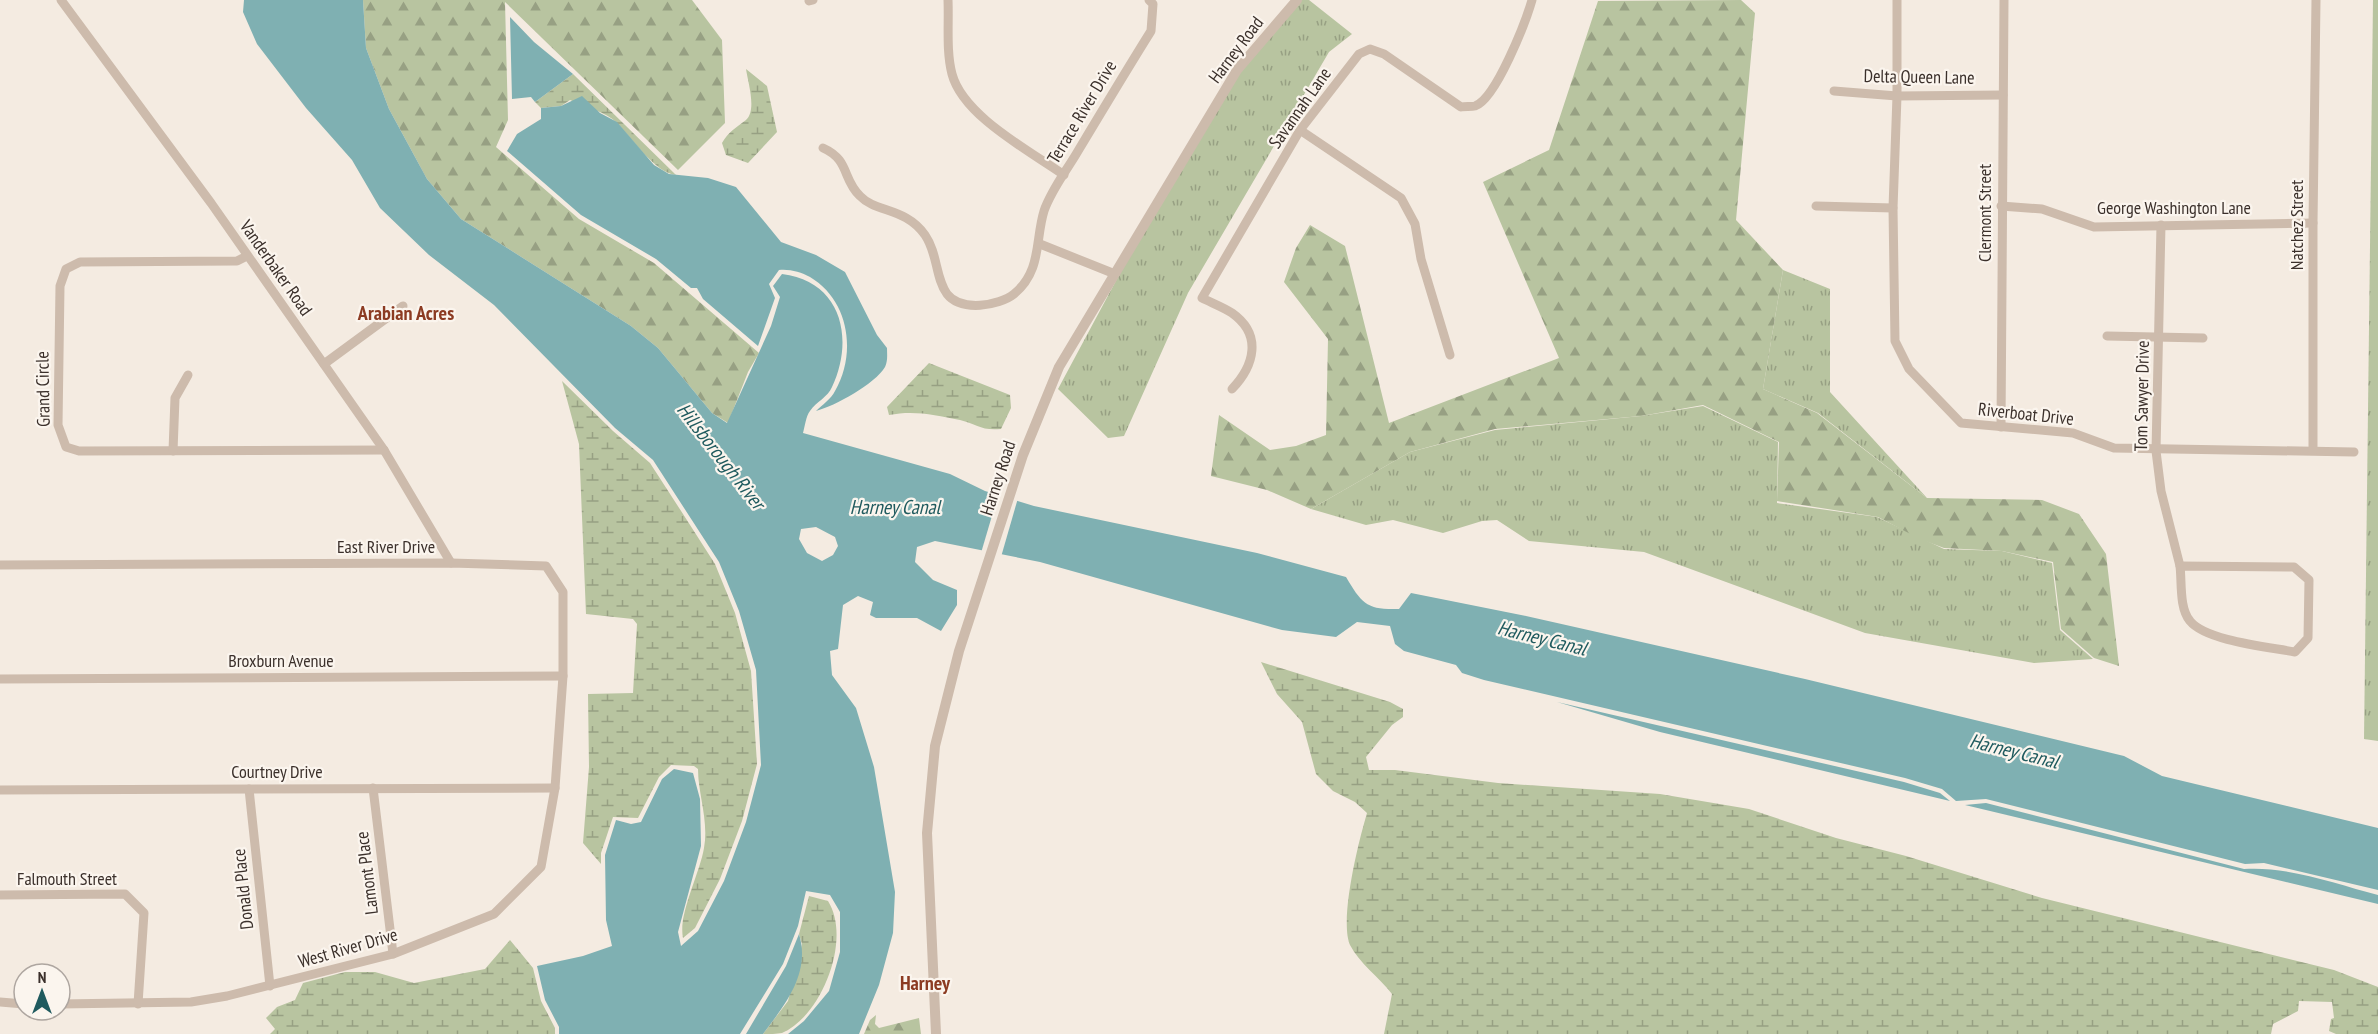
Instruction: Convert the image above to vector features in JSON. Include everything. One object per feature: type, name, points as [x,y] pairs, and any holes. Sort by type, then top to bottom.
[{"type":"street","name":"Vanderbaker Road","points":[[60,0],[211,203],[384,450],[452,563]]},
{"type":"street","points":[[948,0],[952,76],[965,100],[984,119],[1064,175]]},
{"type":"street","name":"Terrace River Drive","points":[[823,148],[839,158],[845,167],[851,185],[861,198],[902,215],[916,224],[936,255],[943,286],[949,296],[964,304],[983,305],[1005,299],[1015,293],[1036,263],[1044,211],[1151,31],[1152,4],[1149,0]]},
{"type":"street","name":"Harney Road","points":[[936,1034],[927,833],[935,746],[959,651],[1013,483],[1059,367],[1237,70],[1297,0]]},
{"type":"street","name":"Savannah Lane","points":[[1232,389],[1246,374],[1253,354],[1248,331],[1233,313],[1202,298],[1300,130],[1359,54],[1370,49],[1384,54],[1461,106],[1476,106],[1487,96],[1519,41],[1532,0]]},
{"type":"street","name":"Riverboat Drive","points":[[1897,0],[1897,96],[1893,208],[1894,341],[1909,369],[1961,423],[2073,433],[2114,448],[2354,452]]},
{"type":"street","name":"Clermont Street","points":[[2001,427],[2004,0]]},
{"type":"street","name":"Natchez Street","points":[[2313,450],[2316,0]]},
{"type":"street","name":"Delta Queen Lane","points":[[1834,91],[1897,96],[2003,95]]},
{"type":"street","points":[[1300,130],[1401,198],[1415,224],[1420,259],[1450,355]]},
{"type":"street","points":[[1816,206],[1893,208]]},
{"type":"street","name":"George Washington Lane","points":[[2001,206],[2042,209],[2094,227],[2313,223]]},
{"type":"street","name":"Tom Sawyer Drive","points":[[2161,225],[2156,450],[2161,491],[2180,566],[2184,607],[2189,620],[2203,632],[2295,652],[2308,638],[2309,580],[2294,567],[2180,566]]},
{"type":"street","points":[[1040,244],[1115,274]]},
{"type":"street","name":"Grand Circle","points":[[247,256],[237,261],[80,262],[69,266],[61,277],[58,425],[66,447],[79,451],[384,450]]},
{"type":"street","points":[[324,364],[403,306]]},
{"type":"street","points":[[2107,336],[2203,338]]},
{"type":"street","points":[[174,450],[175,398],[188,375]]},
{"type":"street","name":"East River Drive","points":[[0,565],[452,563],[546,566],[563,592],[563,676],[555,788]]},
{"type":"street","name":"Broxburn Avenue","points":[[0,679],[563,676]]},
{"type":"street","name":"Lamont Place","points":[[373,788],[393,954]]},
{"type":"street","name":"Courtney Drive","points":[[0,790],[555,788]]},
{"type":"street","name":"West River Drive","points":[[72,1005],[191,1002],[270,986],[393,954],[494,915],[541,867],[555,788]]},
{"type":"street","name":"Donald Place","points":[[249,789],[270,986]]},
{"type":"street","name":"Falmouth Street","points":[[0,895],[125,894],[144,913],[138,1004]]},
{"type":"green space","points":[[363,0],[692,0],[722,40],[725,123],[678,170],[505,2],[508,120],[496,147],[579,219],[654,263],[759,353],[748,372],[728,423],[712,413],[658,348],[631,326],[461,219],[427,179],[389,109],[366,48]]},
{"type":"green space","points":[[1299,0],[1309,0],[1352,34],[1329,52],[1188,293],[1124,436],[1108,438],[1058,389],[1126,262],[1227,89]]},
{"type":"green space","points":[[1741,0],[1755,13],[1736,220],[1783,270],[1763,389],[1817,413],[1927,498],[2042,500],[2079,514],[2106,554],[2119,666],[2094,658],[2061,629],[2053,562],[2002,551],[1944,548],[1920,539],[1878,517],[1777,501],[1779,442],[1703,405],[1641,416],[1495,429],[1410,452],[1311,509],[1267,490],[1211,476],[1219,415],[1270,450],[1296,446],[1326,435],[1328,339],[1284,282],[1296,248],[1310,225],[1345,246],[1389,423],[1559,358],[1483,182],[1549,150],[1598,1]]},
{"type":"green space","points":[[2373,0],[2378,0],[2378,741],[2364,739]]},
{"type":"green space","points":[[746,69],[767,86],[777,132],[748,163],[726,155],[722,143],[746,120],[751,110]]},
{"type":"green space","points":[[573,74],[676,175],[668,173],[652,162],[617,123],[601,112],[570,100],[561,106],[541,108],[535,102]]},
{"type":"green space","points":[[1783,270],[1830,289],[1830,392],[1927,498],[1818,413],[1763,389]]},
{"type":"green space","points":[[929,363],[1010,395],[1011,408],[1001,429],[984,428],[960,420],[924,414],[889,415],[887,407]]},
{"type":"green space","points":[[562,381],[613,431],[650,463],[715,564],[735,613],[751,671],[757,764],[742,821],[720,879],[695,928],[683,938],[682,928],[686,906],[702,858],[705,838],[698,769],[694,766],[671,765],[659,777],[638,818],[613,817],[601,853],[601,864],[583,843],[589,767],[588,694],[633,693],[637,624],[633,619],[586,614],[579,444]]},
{"type":"green space","points":[[1703,406],[1778,442],[1777,503],[1877,517],[1944,549],[2002,551],[2052,563],[2060,630],[2093,659],[2034,663],[1865,633],[1644,552],[1529,541],[1497,520],[1482,521],[1443,533],[1393,520],[1366,525],[1311,509],[1410,452],[1495,430],[1641,416]]},
{"type":"green space","points":[[1261,662],[1390,702],[1403,709],[1403,717],[1392,725],[1366,757],[1369,770],[1395,770],[1498,783],[1660,794],[1749,809],[1836,838],[1906,856],[2042,898],[2334,970],[2378,987],[2378,1034],[2336,1034],[2329,1031],[2331,1019],[2334,1018],[2332,1002],[2299,1001],[2298,1011],[2273,1024],[2271,1034],[1384,1034],[1392,994],[1354,952],[1347,933],[1351,879],[1367,813],[1355,802],[1333,791],[1316,774],[1302,722],[1277,694]]},
{"type":"green space","points":[[809,896],[828,901],[835,917],[837,935],[835,955],[829,975],[809,1011],[796,1024],[782,1033],[763,1034],[788,1001],[802,944],[799,934]]},
{"type":"green space","points":[[510,940],[533,968],[541,1001],[555,1028],[555,1034],[270,1034],[275,1029],[266,1018],[277,1007],[295,1000],[303,983],[345,972],[375,972],[414,983],[485,969]]},
{"type":"green space","points":[[876,1015],[875,1024],[879,1028],[919,1018],[921,1034],[864,1034],[870,1020]]},
{"type":"water","points":[[244,0],[363,0],[366,48],[389,109],[427,179],[461,219],[631,326],[658,348],[712,413],[727,423],[771,326],[780,297],[773,286],[782,274],[802,279],[818,288],[830,300],[838,315],[842,332],[839,368],[832,387],[809,413],[803,433],[950,474],[985,491],[1034,506],[1257,553],[1346,577],[1361,599],[1379,608],[1399,609],[1411,593],[1526,616],[1805,679],[2124,756],[2162,776],[2378,828],[2378,890],[2264,863],[2245,864],[1986,799],[1956,801],[1942,789],[1905,778],[1484,680],[1462,673],[1456,665],[1404,651],[1395,644],[1390,626],[1357,622],[1336,637],[1282,630],[1040,562],[935,541],[917,547],[915,562],[933,580],[957,590],[957,605],[941,631],[917,618],[876,618],[870,615],[873,602],[858,596],[843,605],[838,649],[830,651],[832,675],[856,708],[874,767],[895,892],[893,933],[879,985],[859,1034],[788,1034],[804,1021],[829,991],[840,952],[840,912],[830,895],[806,891],[798,926],[783,964],[740,1034],[559,1034],[559,1027],[545,1000],[537,966],[583,956],[612,946],[606,920],[605,855],[616,820],[631,824],[641,822],[662,779],[674,769],[693,773],[700,799],[701,846],[678,932],[681,946],[698,931],[724,881],[746,822],[761,765],[756,670],[739,611],[719,562],[653,460],[615,428],[494,305],[429,255],[380,208],[352,160],[306,108],[257,44],[243,12]],"holes":[[[816,527],[835,537],[838,546],[833,555],[822,561],[807,553],[799,539],[801,529]]]},
{"type":"water","points":[[510,17],[534,42],[573,74],[535,102],[531,97],[512,99]]},
{"type":"water","points":[[582,96],[600,113],[617,122],[654,165],[669,174],[708,178],[736,187],[781,242],[816,255],[845,272],[877,335],[887,348],[886,365],[880,374],[854,394],[816,411],[835,391],[842,376],[847,344],[841,313],[823,287],[803,274],[791,270],[779,270],[769,284],[775,298],[758,346],[703,299],[697,288],[691,288],[656,259],[581,215],[507,151],[517,134],[541,119],[541,108],[561,106]]},
{"type":"water","points":[[1557,702],[1904,782],[1940,793],[1950,801],[1660,732]]},
{"type":"water","points":[[1986,803],[2244,869],[2278,870],[2312,877],[2378,895],[2378,904],[1965,805]]},
{"type":"water","points":[[799,934],[802,962],[794,988],[780,1012],[763,1034],[746,1034],[786,966]]},
{"type":"pier","points":[[999,492],[1018,498],[1001,557],[981,553]]},
{"type":"district","name":"Arabian Acres","points":[[406,313]]},
{"type":"district","name":"Harney","points":[[925,983]]},
{"type":"water label","name":"Hillsborough River","points":[[721,456]]},
{"type":"water label","name":"Harney Canal","points":[[895,507]]},
{"type":"water label","name":"Harney Canal","points":[[1542,638]]},
{"type":"water label","name":"Harney Canal","points":[[2014,751]]}]
